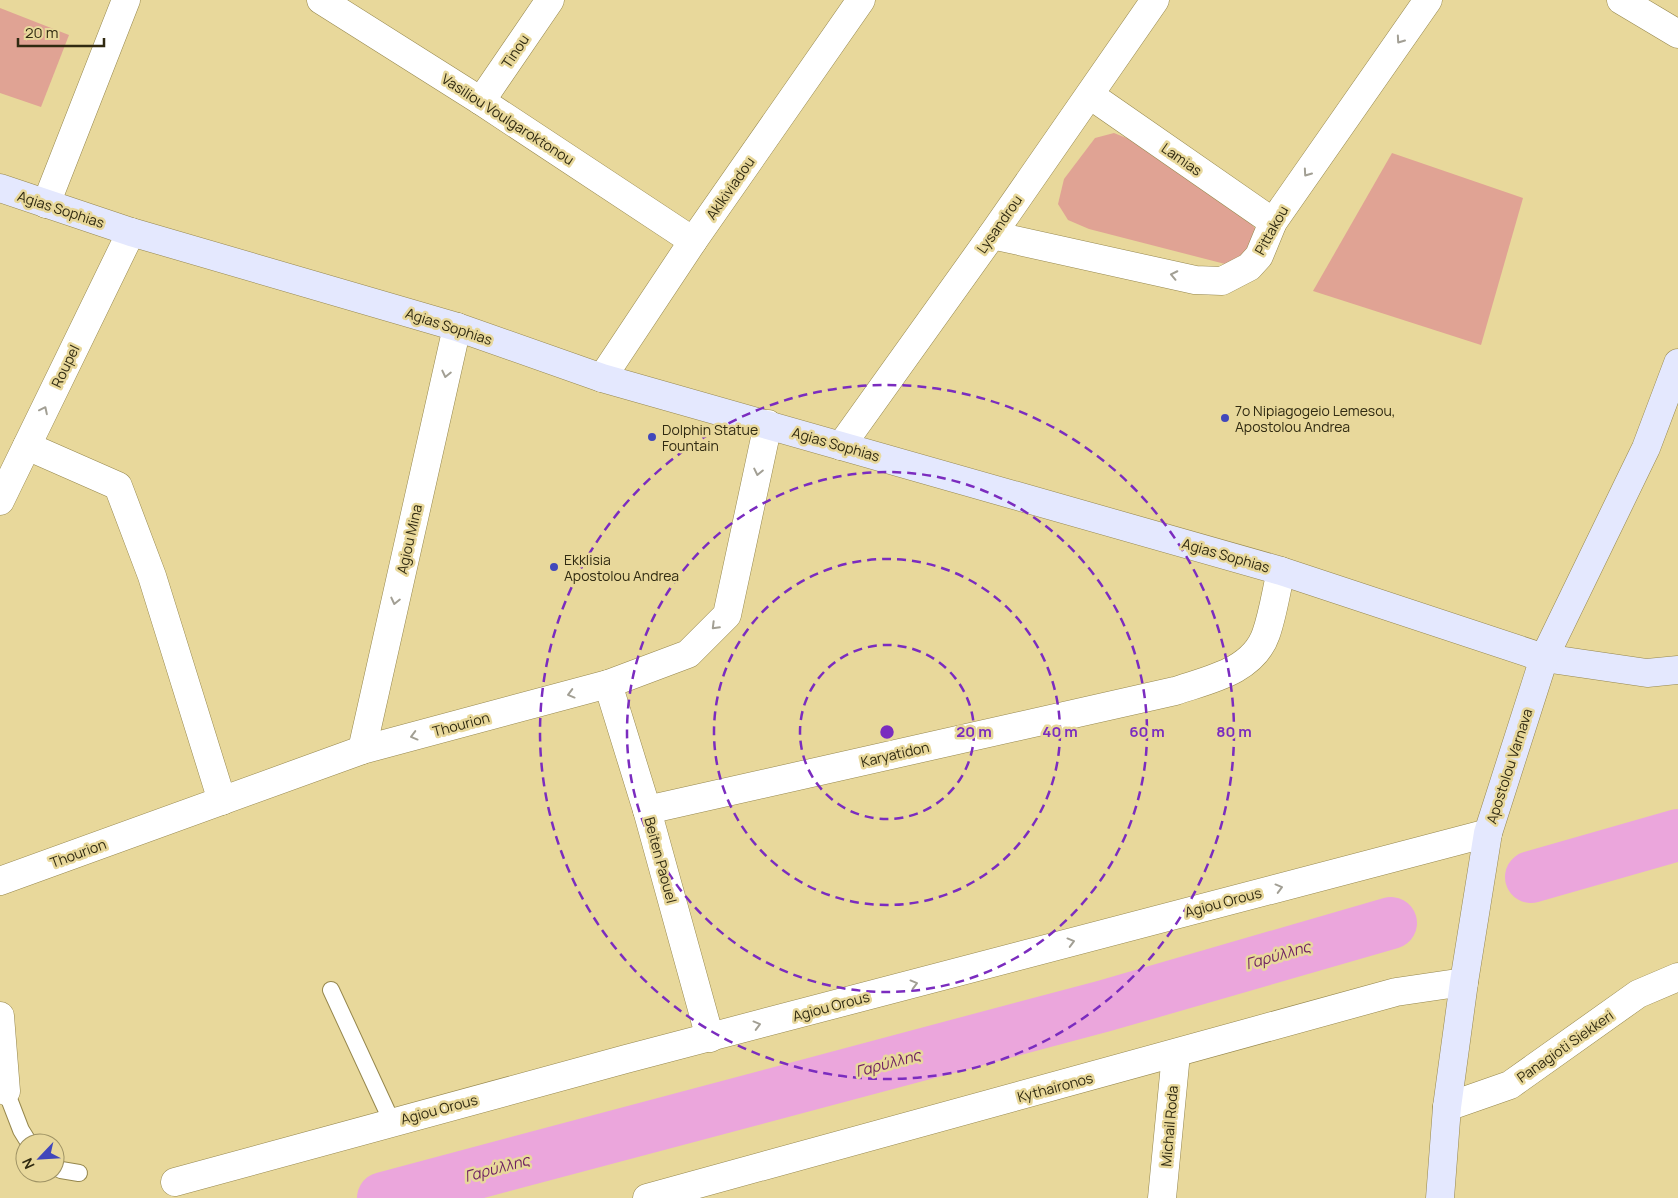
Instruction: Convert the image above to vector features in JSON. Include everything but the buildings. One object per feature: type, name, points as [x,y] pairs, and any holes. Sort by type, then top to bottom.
[{"type":"street","points":[[46,204],[126,0]]},
{"type":"street","name":"Vasiliou Voulgaroktonou","points":[[321,0],[481,101],[693,241]]},
{"type":"street","name":"Tinou","points":[[481,101],[550,0]]},
{"type":"street","name":"Aklkiviadou","points":[[602,378],[693,241],[861,0]]},
{"type":"street","name":"Lysandrou","points":[[842,446],[992,235],[1155,0]]},
{"type":"street","name":"Pittakou","points":[[992,235],[1194,280],[1222,281],[1249,267],[1259,256],[1273,222],[1428,0]]},
{"type":"street","points":[[1620,0],[1678,34]]},
{"type":"street","name":"Lamias","points":[[1090,95],[1273,222]]},
{"type":"street","name":"Agias Sophias","points":[[0,188],[130,232],[456,327],[602,378],[1281,571],[1544,658],[1647,673],[1678,670]]},
{"type":"street","name":"Roupel","points":[[0,501],[130,232]]},
{"type":"street","name":"Agiou Mina","points":[[362,750],[456,327]]},
{"type":"street","name":"Apostolou Varnava","points":[[1440,1198],[1447,1107],[1464,982],[1488,833],[1544,658],[1646,448],[1678,363]]},
{"type":"street","name":"Thourion","points":[[0,881],[362,750],[608,684],[688,654],[727,615],[768,424]]},
{"type":"street","points":[[27,446],[118,486],[152,576],[222,800]]},
{"type":"street","name":"Karyatidon","points":[[647,810],[1175,691],[1230,672],[1250,659],[1265,636],[1281,571]]},
{"type":"street","name":"Beiten Paouel","points":[[608,684],[647,810],[710,1038]]},
{"type":"street","name":"Agiou Orous","points":[[175,1182],[392,1122],[1488,833]]},
{"type":"street","name":"Panagioti Siekkeri","points":[[1447,1107],[1510,1085],[1638,994],[1678,977]]},
{"type":"street","name":"Kythaironos","points":[[647,1198],[1396,992],[1464,982]]},
{"type":"street","points":[[0,1016],[6,1091]]},
{"type":"street","name":"Michail Roda","points":[[1162,1198],[1176,1054]]},
{"type":"lane","points":[[331,990],[392,1122]]},
{"type":"lane","points":[[6,1091],[23,1133]]},
{"type":"lane","points":[[65,1171],[78,1173]]},
{"type":"shaded area","points":[[0,8],[69,35],[41,107],[0,93]]},
{"type":"shaded area","points":[[1114,133],[1129,139],[1251,224],[1258,231],[1255,240],[1243,254],[1229,265],[1089,229],[1068,220],[1058,204],[1064,179],[1095,138]]},
{"type":"shaded area","points":[[1392,153],[1523,198],[1481,345],[1313,291]]},
{"type":"waterway","name":"Γαρύλλης","points":[[1531,877],[1678,835]]},
{"type":"waterway","name":"Γαρύλλης","points":[[383,1198],[1104,1006],[1391,923]]},
{"type":"place","name":"7o Nipiagogeio Lemesou, Apostolou Andrea","points":[[1225,418]]},
{"type":"place","name":"Dolphin Statue Fountain","points":[[652,437]]},
{"type":"place","name":"Ekklisia Apostolou Andrea","points":[[554,567]]}]
